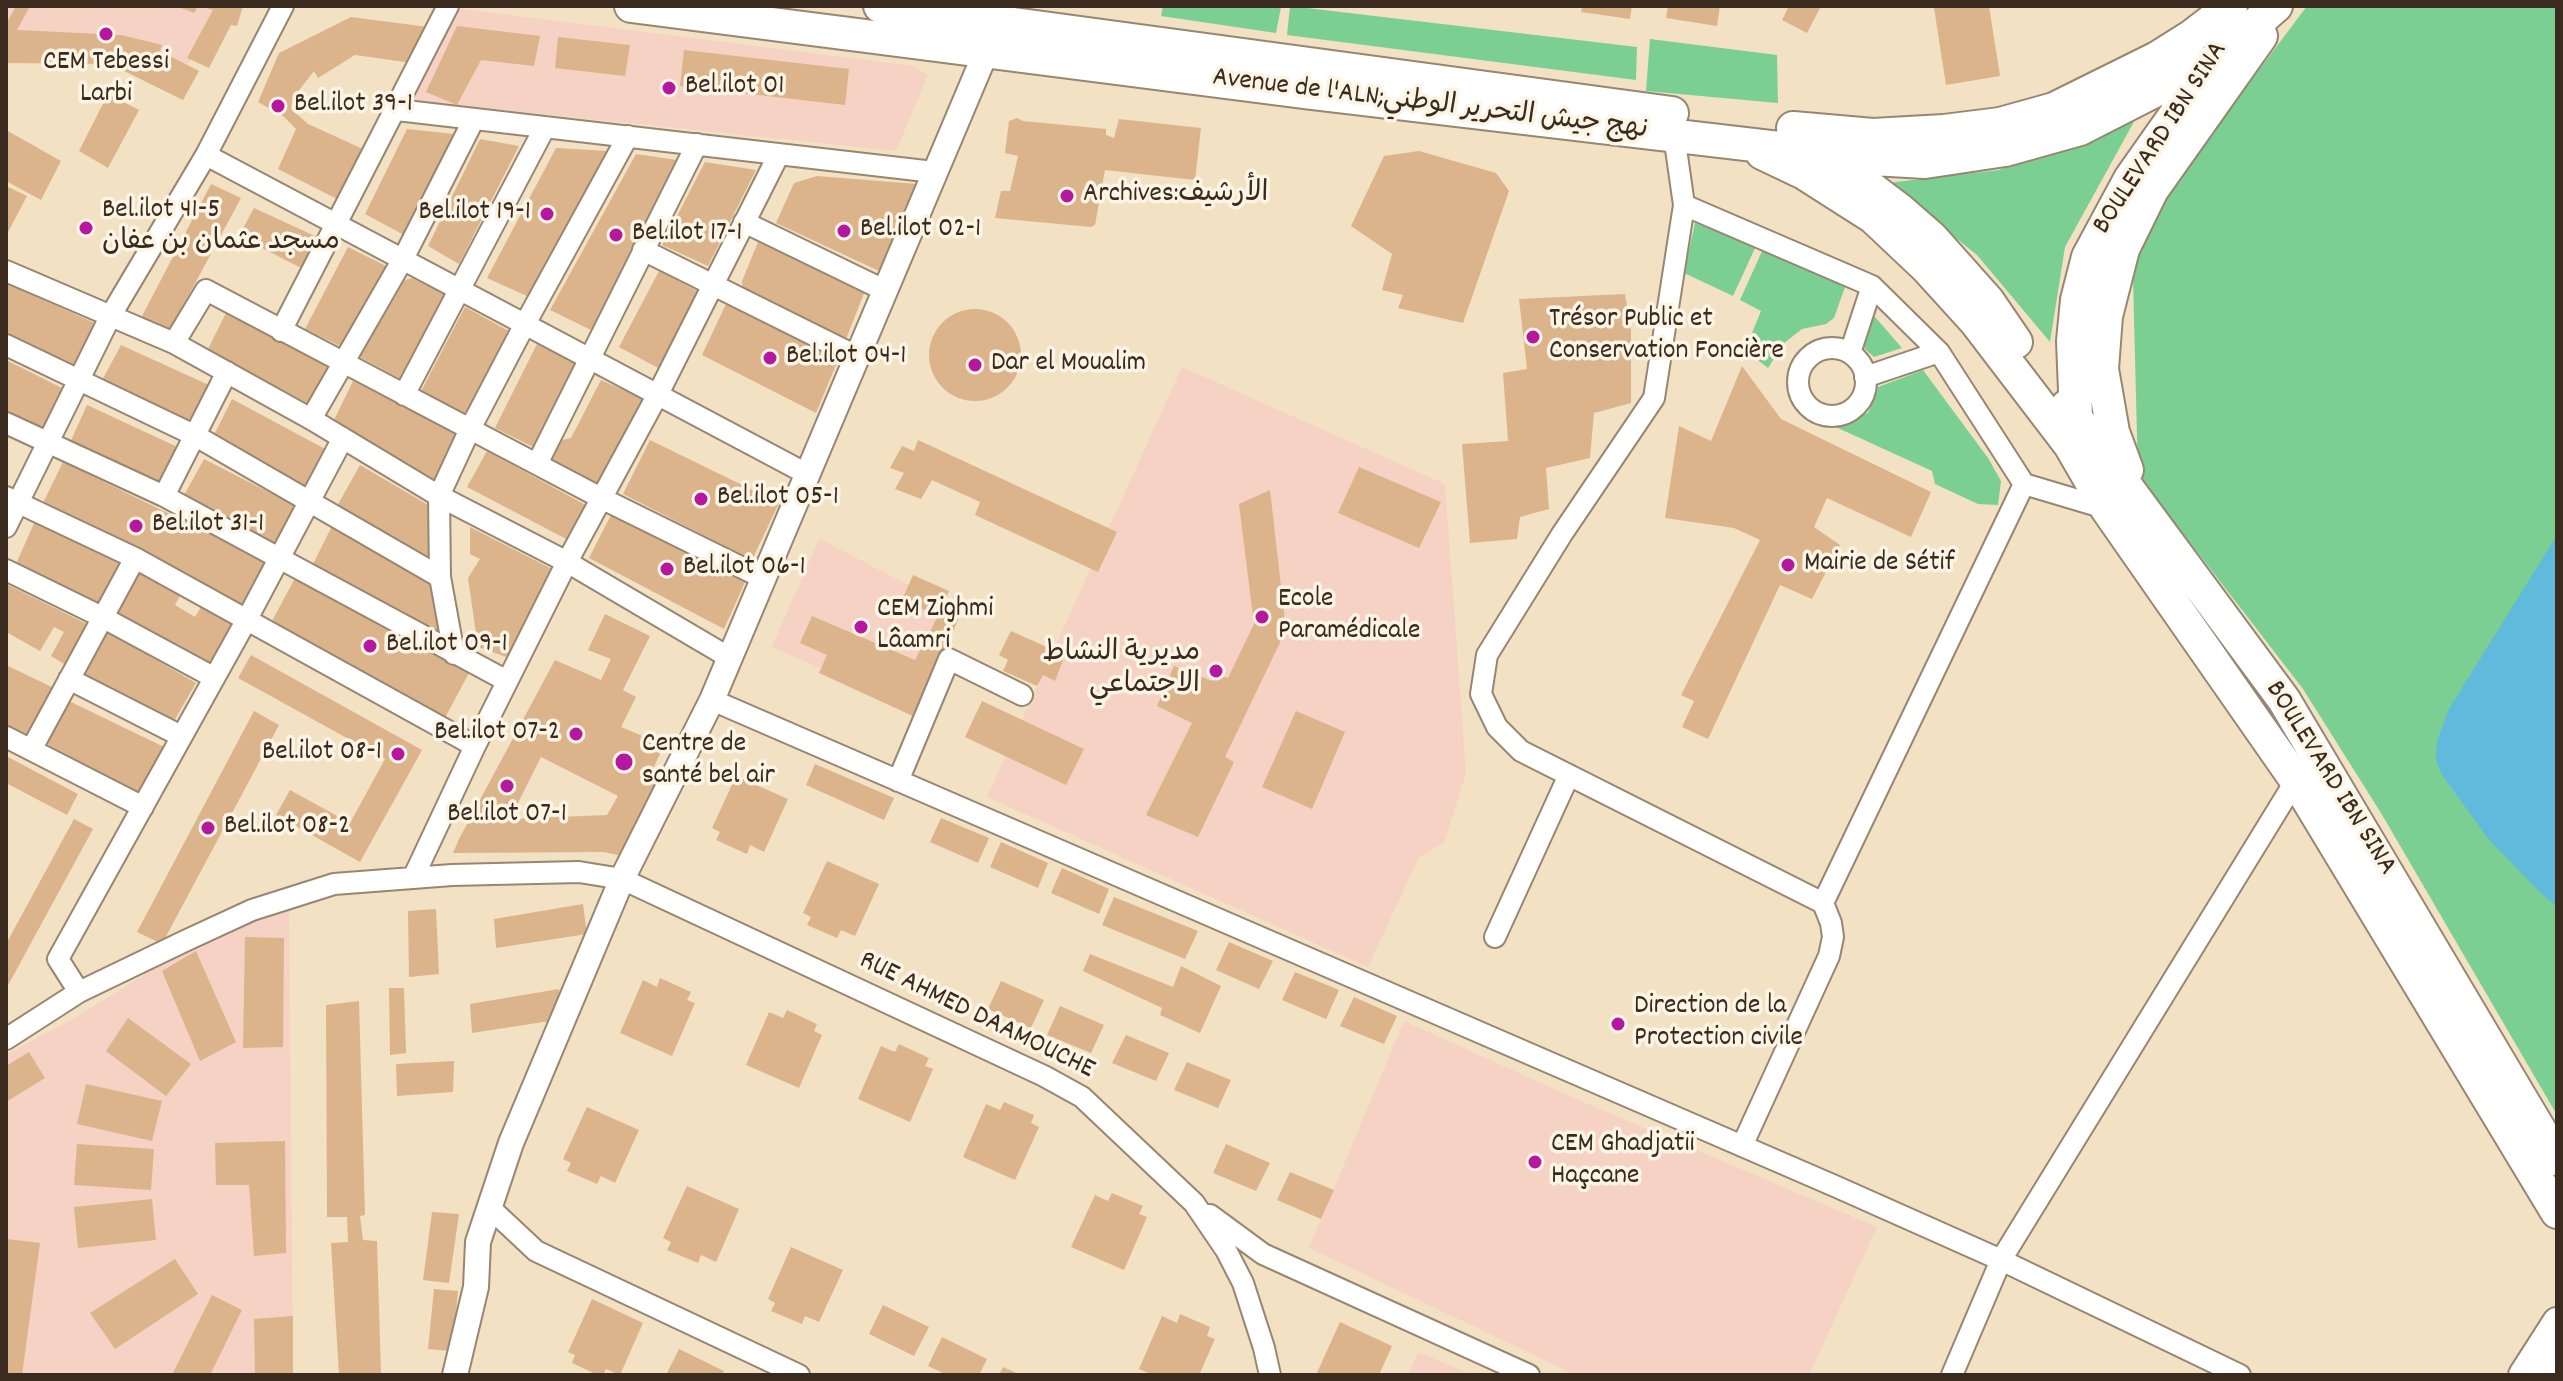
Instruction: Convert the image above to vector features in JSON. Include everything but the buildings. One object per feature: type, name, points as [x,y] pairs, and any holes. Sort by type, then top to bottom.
[{"type":"main road","name":"Avenue de l'ALN;نهج جيش التحرير الوطني","points":[[631,6],[976,25],[1746,133]]},
{"type":"main road","points":[[880,6],[976,25]]},
{"type":"main road","name":"Avenue de l'ALN;نهج جيش التحرير الوطني","points":[[976,25],[1311,93],[1674,135],[1873,135],[2000,124],[2054,109],[2120,78],[2192,36],[2231,6]]},
{"type":"main road","name":"BOULEVARD IBN SINA","points":[[2107,509],[2092,474],[2076,416],[2073,341],[2077,300],[2088,257],[2130,179],[2213,61],[2245,6]]},
{"type":"main road","points":[[1801,150],[1925,162],[2005,150],[2080,129],[2213,61],[2279,6]]},
{"type":"main road","points":[[2141,506],[2113,432],[2102,369],[2106,316],[2123,249],[2152,190],[2279,6]]},
{"type":"main road","points":[[1746,133],[1873,217],[1926,267],[1976,322],[2070,445],[2107,509],[2296,780],[2557,1212]]},
{"type":"main road","name":"BOULEVARD IBN SINA","points":[[1746,133],[1801,150],[1855,176],[1931,237],[1988,301],[2034,368],[2076,416],[2284,700],[2557,1159]]},
{"type":"main road","points":[[2523,1375],[2557,1322]]},
{"type":"main road","points":[[2545,1375],[2557,1363]]},
{"type":"street","points":[[6,527],[12,500],[47,443],[111,315],[206,155],[283,6]]},
{"type":"street","points":[[281,331],[448,6]]},
{"type":"street","points":[[455,1375],[476,1287],[478,1242],[511,1143],[622,879],[712,700],[972,86],[976,25]]},
{"type":"street","points":[[397,110],[934,172]]},
{"type":"street","points":[[311,419],[403,259],[474,119]]},
{"type":"street","points":[[404,395],[545,127]]},
{"type":"street","points":[[1674,135],[1684,205],[1654,398],[1562,534],[1487,655],[1481,694],[1497,727],[1521,751],[1823,903],[1833,937],[1829,956],[1742,1146]]},
{"type":"street","points":[[454,654],[440,577],[439,496],[525,324],[628,136]]},
{"type":"street","points":[[537,464],[697,144]]},
{"type":"street","points":[[413,878],[567,562],[658,394],[779,154]]},
{"type":"street","points":[[206,155],[807,474]]},
{"type":"street","points":[[1684,205],[1872,286],[1939,352],[2024,484],[2107,509],[2141,506]]},
{"type":"street","points":[[744,222],[884,290]]},
{"type":"street","points":[[643,250],[856,356]]},
{"type":"street","points":[[6,271],[174,343],[311,419],[439,496],[567,562],[730,658]]},
{"type":"street","points":[[1850,353],[1872,286]]},
{"type":"street","points":[[174,343],[206,290],[603,499],[763,578]]},
{"type":"street","points":[[6,345],[196,436],[440,577]]},
{"type":"street","points":[[1828,348],[1850,353],[1865,377],[1861,399],[1843,413],[1832,416],[1810,408],[1798,389],[1798,378],[1808,357],[1828,348]]},
{"type":"street","points":[[1865,377],[1939,352]]},
{"type":"street","points":[[164,496],[227,372]]},
{"type":"street","points":[[6,423],[164,496],[507,681]]},
{"type":"street","points":[[79,992],[58,959],[246,621],[343,438]]},
{"type":"street","points":[[1823,903],[2024,484]]},
{"type":"street","points":[[12,500],[135,558],[475,746]]},
{"type":"street","points":[[31,750],[135,558]]},
{"type":"street","points":[[6,570],[213,677]]},
{"type":"street","points":[[898,781],[949,659],[1022,695]]},
{"type":"street","points":[[69,679],[181,736]]},
{"type":"street","points":[[712,700],[2001,1260],[2240,1375]]},
{"type":"street","points":[[6,737],[143,807]]},
{"type":"street","points":[[1495,937],[1569,775]]},
{"type":"street","points":[[1952,1375],[2001,1260],[2296,780]]},
{"type":"street","name":"RUE AHMED DAAMOUCHE","points":[[6,1039],[79,992],[252,910],[334,884],[579,872],[622,879],[1044,1076],[1082,1097],[1194,1203],[1226,1250],[1243,1283],[1270,1375]]},
{"type":"street","points":[[1194,1203],[1263,1254],[1529,1375]]},
{"type":"street","points":[[489,1207],[536,1251],[799,1375]]},
{"type":"shaded area","name":"CEM Tebessi Larbi","points":[[6,6],[223,6],[170,94],[109,63],[6,61]]},
{"type":"shaded area","name":"Bel.ilot 01","points":[[455,8],[914,66],[928,75],[896,151],[409,100]]},
{"type":"shaded area","name":"Ecole Paramédicale","points":[[1182,367],[1445,484],[1466,773],[1444,843],[1419,857],[1368,967],[987,797]]},
{"type":"shaded area","name":"CEM Zighmi Lâamri","points":[[819,539],[950,606],[903,704],[772,647]]},
{"type":"shaded area","points":[[289,904],[293,1375],[6,1375],[6,1055],[78,1016],[191,946]]},
{"type":"shaded area","name":"CEM Ghadjatii Haçcane","points":[[1404,1021],[1574,1098],[1877,1227],[1809,1375],[1576,1375],[1309,1248]]},
{"type":"shaded area","points":[[1418,1352],[1472,1375],[1408,1375]]},
{"type":"green space","points":[[1163,6],[1281,7],[1276,33],[1161,16]]},
{"type":"green space","points":[[1290,6],[1637,47],[1636,80],[1287,35]]},
{"type":"green space","points":[[2307,6],[2557,6],[2557,1115],[2381,813],[2303,689],[2138,475],[2132,239]]},
{"type":"green space","points":[[1650,39],[1777,55],[1778,103],[1646,91]]},
{"type":"green space","points":[[2136,118],[2065,247],[2050,342],[1977,255],[1887,183],[1999,170]]},
{"type":"green space","points":[[1695,223],[1756,246],[1733,296],[1684,273]]},
{"type":"green space","points":[[1763,249],[1845,287],[1834,318],[1826,324],[1802,329],[1783,344],[1768,368],[1745,350],[1761,311],[1740,300]]},
{"type":"green space","points":[[1869,310],[1902,348],[1874,357],[1865,349],[1861,339]]},
{"type":"green space","points":[[1923,370],[1988,458],[2001,481],[1998,505],[1978,504],[1935,484],[1932,471],[1827,423],[1868,413],[1878,387]]},
{"type":"water","points":[[2557,535],[2557,906],[2490,841],[2442,775],[2436,760],[2437,741],[2449,709]]},
{"type":"place","name":"CEM Tebessi Larbi","points":[[106,34]]},
{"type":"place","name":"Bel.ilot 01","points":[[669,88]]},
{"type":"place","name":"Bel.ilot 39-1","points":[[278,106]]},
{"type":"place","name":"Archives:الأرشيف","points":[[1067,196]]},
{"type":"place","name":"Bel.ilot 19-1","points":[[547,214]]},
{"type":"place","name":"Bel.ilot 41-5 مسجد عثمان بن عفان","points":[[86,228]]},
{"type":"place","name":"Bel.ilot 02-1","points":[[844,231]]},
{"type":"place","name":"Bel.ilot 17-1","points":[[616,235]]},
{"type":"place","name":"Trésor Public et Conservation Foncière","points":[[1533,337]]},
{"type":"place","name":"Bel.ilot 04-1","points":[[770,358]]},
{"type":"place","name":"Dar el Moualim","points":[[975,365]]},
{"type":"place","name":"Bel.ilot 05-1","points":[[701,499]]},
{"type":"place","name":"Bel.ilot 31-1","points":[[136,526]]},
{"type":"place","name":"Mairie de Sétif","points":[[1788,565]]},
{"type":"place","name":"Bel.ilot 06-1","points":[[667,569]]},
{"type":"place","name":"Ecole Paramédicale","points":[[1262,617]]},
{"type":"place","name":"CEM Zighmi Lâamri","points":[[861,627]]},
{"type":"place","name":"Bel.ilot 09-1","points":[[370,646]]},
{"type":"place","name":"مديرية النشاط الاجتماعي","points":[[1216,671]]},
{"type":"place","name":"Bel.ilot 07-2","points":[[576,734]]},
{"type":"place","name":"Bel.ilot 08-1","points":[[398,754]]},
{"type":"place","name":"Centre de santé bel air","points":[[624,762]]},
{"type":"place","name":"Bel.ilot 07-1","points":[[507,786]]},
{"type":"place","name":"Bel.ilot 08-2","points":[[208,828]]},
{"type":"place","name":"Direction de la Protection civile","points":[[1618,1024]]},
{"type":"place","name":"CEM Ghadjatii Haçcane","points":[[1535,1162]]}]
